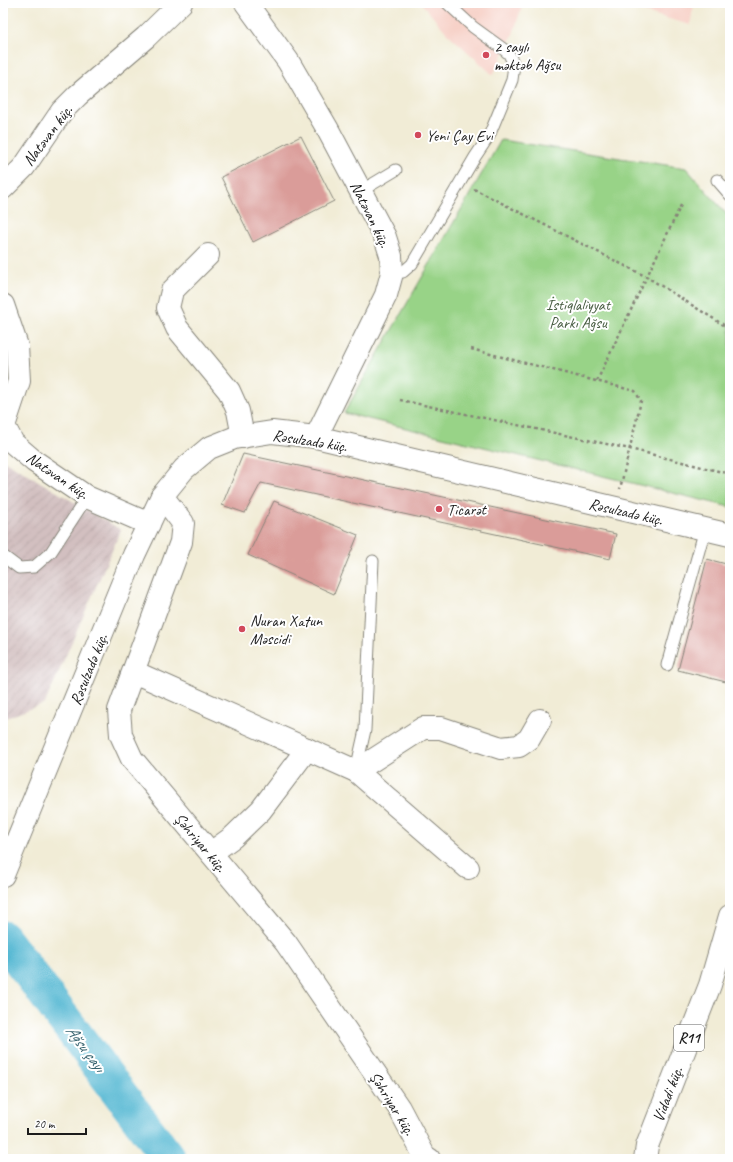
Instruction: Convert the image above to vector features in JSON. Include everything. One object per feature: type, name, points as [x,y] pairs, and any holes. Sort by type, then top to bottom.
[{"type":"street","name":"Natəvan küç.","points":[[3,188],[24,167],[62,111],[78,95],[146,37],[181,3]]},
{"type":"street","name":"Natəvan küç.","points":[[246,3],[288,61],[327,128],[385,237],[391,256],[392,274],[386,295],[316,437]]},
{"type":"street","points":[[208,255],[172,291],[168,308],[177,328],[229,391],[238,410],[243,437]]},
{"type":"street","name":"Natəvan küç.","points":[[3,305],[17,346],[19,381],[4,426],[13,443],[34,461],[87,497],[149,524]]},
{"type":"street","name":"Rəsulzadə küç.","points":[[3,875],[134,555],[162,496],[184,469],[209,448],[234,438],[272,432],[316,437],[730,535]]},
{"type":"street","name":"Şəhriyar küç.","points":[[162,496],[183,523],[182,542],[119,710],[121,735],[132,759],[286,943],[399,1108],[425,1157],[429,1159]]},
{"type":"street","points":[[134,672],[356,771],[468,868]]},
{"type":"street","points":[[356,771],[423,728],[441,728],[501,748],[519,746],[529,739],[540,720]]},
{"type":"street","points":[[211,853],[233,837],[261,810],[307,749]]},
{"type":"street","name":"Vidadi küç.","points":[[645,1159],[647,1146],[710,985],[730,916]]},
{"type":"lane","points":[[392,274],[403,272],[412,264],[489,136],[512,80],[514,65],[509,54],[473,27],[447,3]]},
{"type":"lane","points":[[361,191],[396,170]]},
{"type":"lane","points":[[717,180],[730,195]]},
{"type":"lane","points":[[3,556],[19,568],[34,567],[51,552],[87,497]]},
{"type":"lane","points":[[667,665],[705,529]]},
{"type":"lane","points":[[356,771],[365,730],[373,561]]},
{"type":"path","points":[[473,189],[647,277],[730,329]]},
{"type":"path","points":[[597,381],[682,203]]},
{"type":"path","points":[[471,349],[635,391],[641,401],[616,508]]},
{"type":"path","points":[[400,400],[630,449],[730,474]]},
{"type":"shaded area","name":"2 saylı məktəb Ağsu","points":[[421,3],[523,3],[513,34],[493,75],[447,33]]},
{"type":"shaded area","points":[[614,3],[694,3],[690,25]]},
{"type":"shaded area","points":[[3,460],[121,530],[45,703],[3,719]]},
{"type":"green space","name":"İstiqlaliyyat Parkı Ağsu","points":[[501,140],[686,168],[730,218],[730,507],[344,413]]},
{"type":"building","points":[[301,136],[334,201],[253,242],[221,177]]},
{"type":"building","name":"Ticarət","points":[[243,454],[616,534],[610,559],[261,483],[245,513],[222,505]]},
{"type":"building","points":[[274,501],[358,535],[334,594],[248,555]]},
{"type":"building","points":[[707,559],[730,565],[730,683],[678,670]]},
{"type":"waterway","name":"Ağsu çayı","points":[[3,938],[169,1159]]},
{"type":"place","name":"2 saylı məktəb Ağsu","points":[[486,55]]},
{"type":"place","name":"Yeni Çay Evi","points":[[418,135]]},
{"type":"place","name":"Ticarət","points":[[439,509]]},
{"type":"place","name":"Nuran Xatun Məscidi","points":[[242,629]]}]
